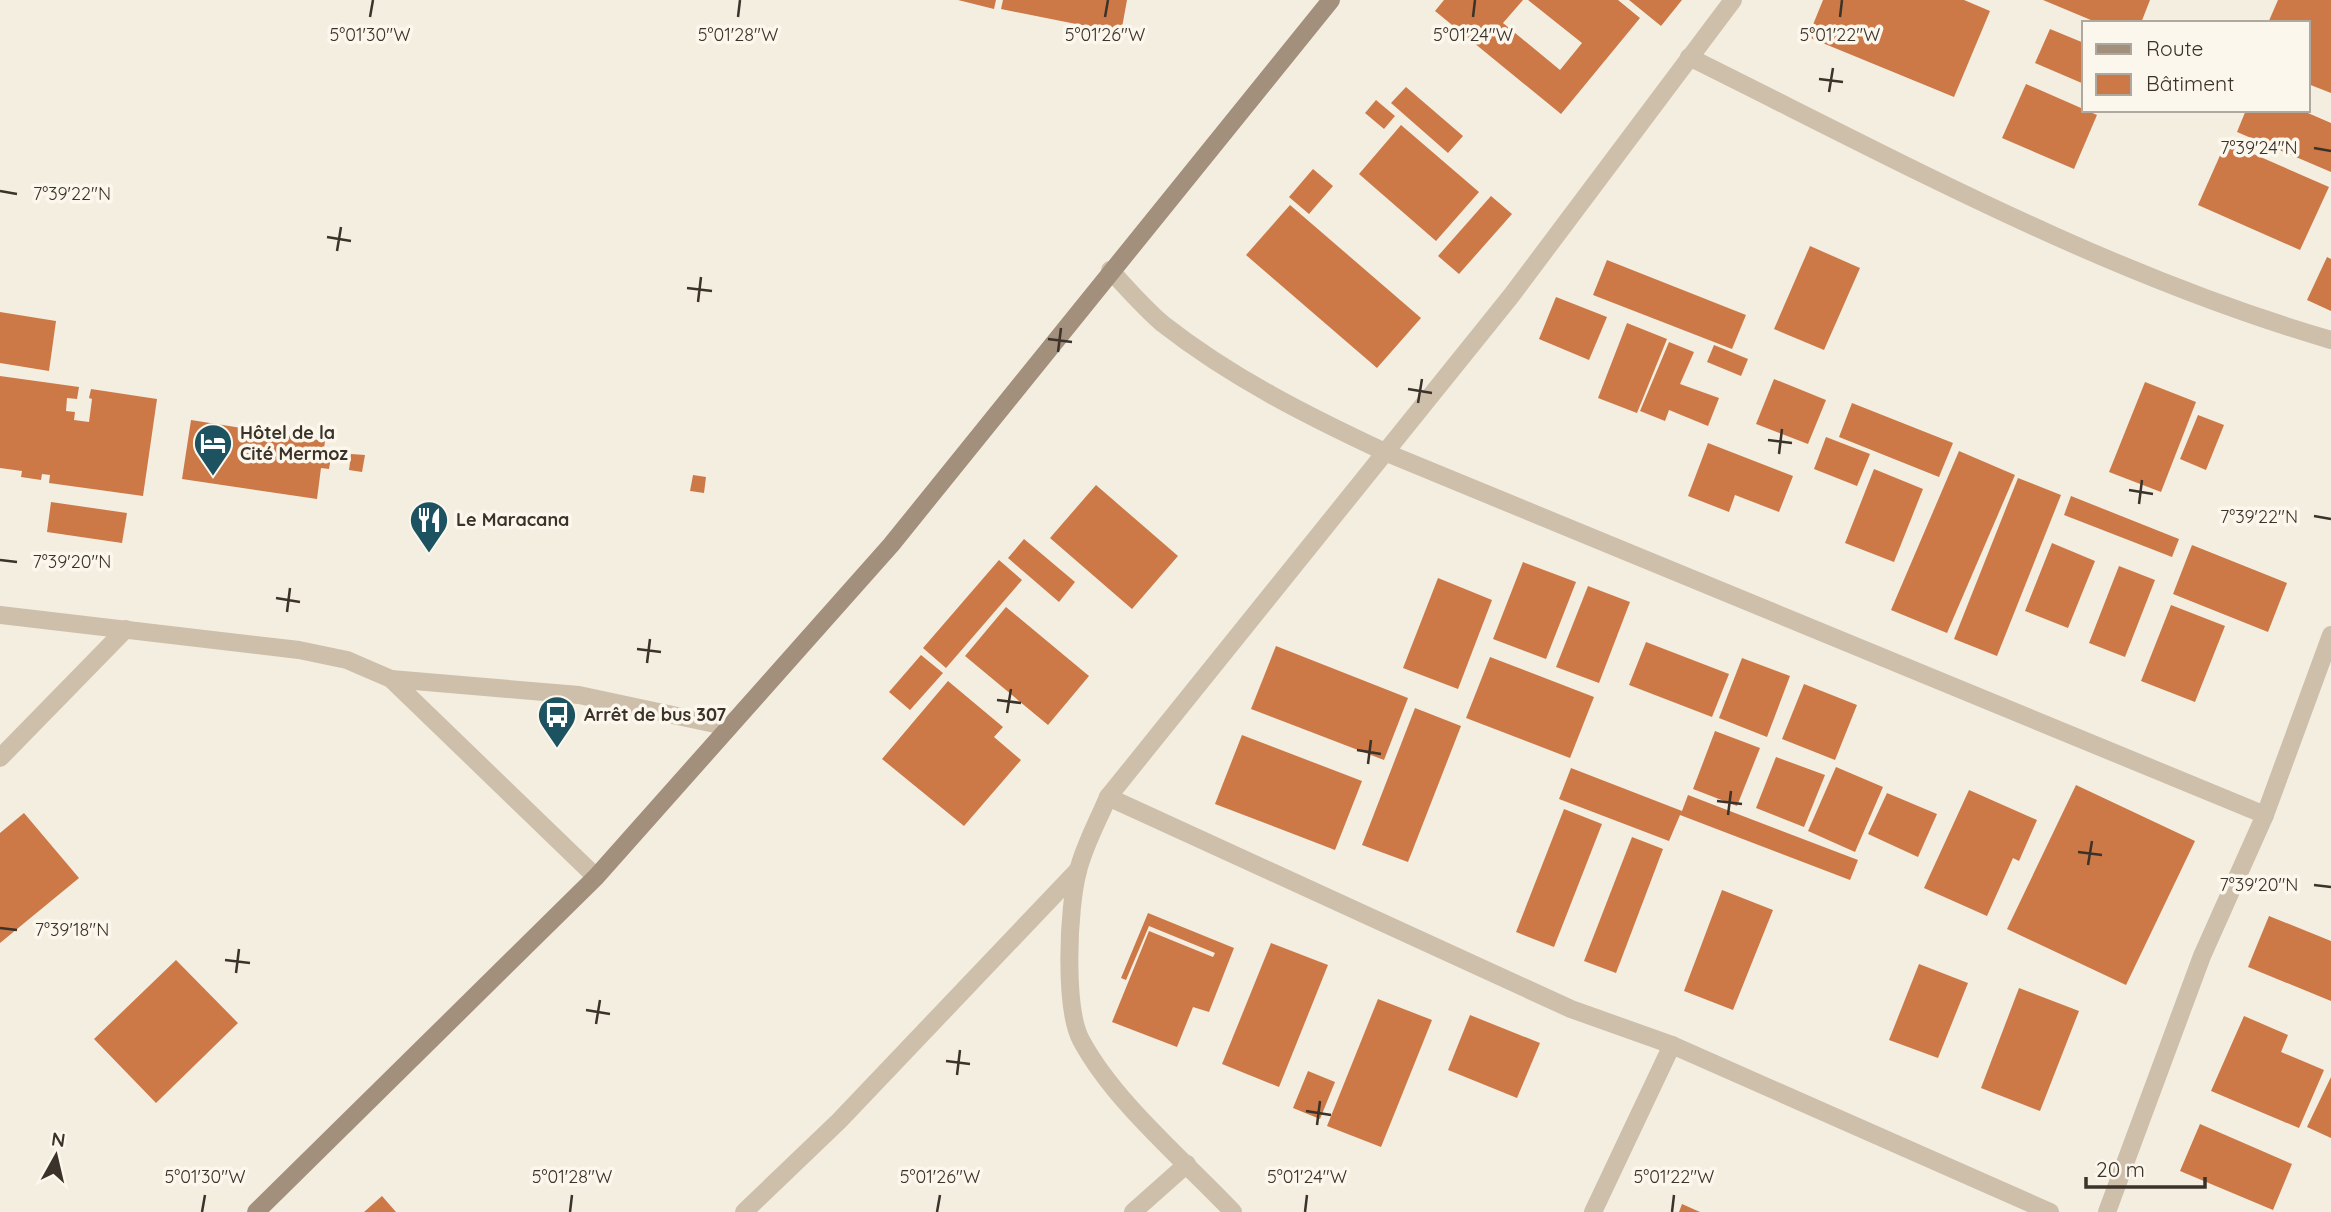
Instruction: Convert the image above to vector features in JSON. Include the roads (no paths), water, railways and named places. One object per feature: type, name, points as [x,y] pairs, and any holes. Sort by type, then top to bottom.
[{"type":"main road","points":[[256,1212],[596,877],[891,545],[1110,270],[1331,0]]},
{"type":"street","points":[[1233,1212],[1114,1089],[1080,1038],[1069,977],[1070,926],[1078,870],[1108,797],[1511,296],[1733,0]]},
{"type":"street","points":[[1689,57],[2066,243],[2182,291],[2331,340]]},
{"type":"street","points":[[1110,270],[1161,322],[1232,374],[1314,419],[1387,453],[2265,815]]},
{"type":"street","points":[[0,615],[299,650],[347,660],[391,679],[579,695],[729,727]]},
{"type":"street","points":[[0,758],[126,629]]},
{"type":"street","points":[[2107,1212],[2202,956],[2265,815],[2331,635]]},
{"type":"street","points":[[391,679],[596,877]]},
{"type":"street","points":[[1108,797],[1571,1009],[1672,1045],[2050,1212]]},
{"type":"street","points":[[744,1212],[839,1121],[1078,870]]},
{"type":"street","points":[[1592,1212],[1672,1045]]},
{"type":"street","points":[[1133,1212],[1187,1164]]},
{"type":"place","name":"Hôtel de la Cité Mermoz","points":[[213,477]]},
{"type":"place","name":"Le Maracana","points":[[429,554]]},
{"type":"place","name":"Arrêt de bus 307","points":[[557,749]]}]
